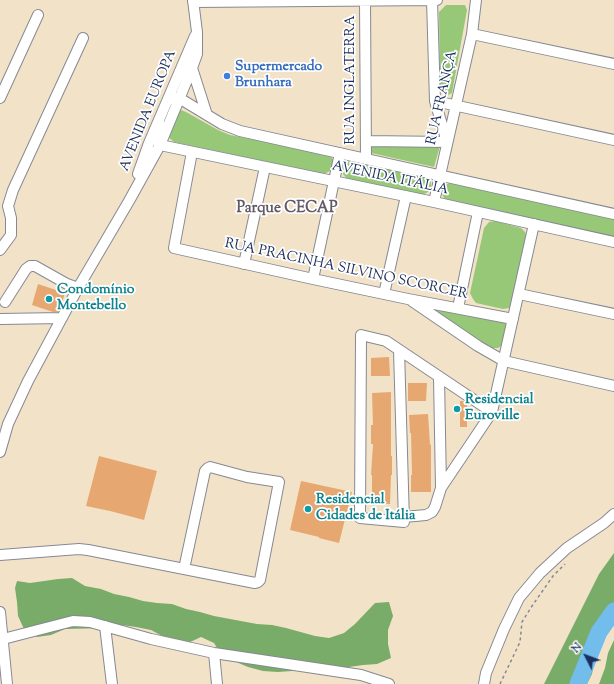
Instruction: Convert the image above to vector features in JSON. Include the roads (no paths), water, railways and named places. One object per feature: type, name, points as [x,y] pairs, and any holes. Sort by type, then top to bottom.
[{"type":"street","name":"RUA INGLATERRA","points":[[365,0],[366,159]]},
{"type":"street","points":[[366,141],[447,142],[435,102],[432,0]]},
{"type":"street","points":[[193,1],[438,0]]},
{"type":"street","name":"RUA FRANÇA","points":[[434,202],[472,34],[476,0]]},
{"type":"street","name":"AVENIDA EUROPA","points":[[0,452],[8,424],[28,381],[78,288],[160,145],[197,54],[197,32],[193,1]]},
{"type":"street","points":[[0,98],[38,15]]},
{"type":"street","name":"AVENIDA EUROPA","points":[[129,201],[149,143],[197,32]]},
{"type":"street","points":[[472,34],[614,64]]},
{"type":"street","points":[[0,250],[10,235],[11,218],[8,206],[13,190],[83,38]]},
{"type":"street","points":[[192,68],[207,115]]},
{"type":"street","points":[[168,100],[179,98]]},
{"type":"street","name":"AVENIDA ITÁLIA","points":[[179,98],[222,124],[240,131],[614,214]]},
{"type":"street","points":[[435,102],[614,140]]},
{"type":"street","points":[[158,121],[156,139],[160,145]]},
{"type":"street","name":"AVENIDA ITÁLIA","points":[[160,145],[406,196],[614,242]]},
{"type":"street","name":"RUA PRACINHA SILVINO SCORCER","points":[[192,152],[174,248],[408,299],[513,318]]},
{"type":"street","points":[[313,279],[340,153]]},
{"type":"street","points":[[244,264],[265,167]]},
{"type":"street","points":[[384,294],[406,196]]},
{"type":"street","points":[[458,308],[478,212]]},
{"type":"street","points":[[404,517],[426,516],[432,512],[441,488],[492,412],[534,224]]},
{"type":"street","points":[[5,302],[26,269],[30,266],[35,266],[67,284],[78,288]]},
{"type":"street","points":[[519,294],[614,314]]},
{"type":"street","points":[[408,299],[478,346],[504,361],[614,386]]},
{"type":"street","points":[[0,319],[62,318]]},
{"type":"street","points":[[399,350],[404,522],[360,518],[361,335],[386,341],[492,412]]},
{"type":"street","points":[[439,377],[441,488]]},
{"type":"street","points":[[0,555],[79,549],[255,583],[260,580],[279,482],[210,467],[205,470],[184,569]]},
{"type":"street","points":[[484,684],[486,673],[519,598],[540,573],[567,548],[604,524],[614,514]]},
{"type":"street","points":[[0,612],[8,684]]},
{"type":"street","points":[[3,639],[73,621],[90,622],[152,639],[214,653],[361,675],[390,684]]},
{"type":"street","points":[[105,626],[112,684]]},
{"type":"street","points":[[214,653],[217,684]]},
{"type":"waterway","points":[[578,684],[599,632],[614,611]]},
{"type":"place","name":"Supermercado Brunhara","points":[[227,76]]},
{"type":"place","name":"Condomínio Montebello","points":[[49,299]]},
{"type":"place","name":"Residencial Euroville","points":[[457,409]]},
{"type":"place","name":"Residencial Cidades de Itália","points":[[308,509]]},
{"type":"district","name":"Parque CECAP","points":[[287,209]]}]
